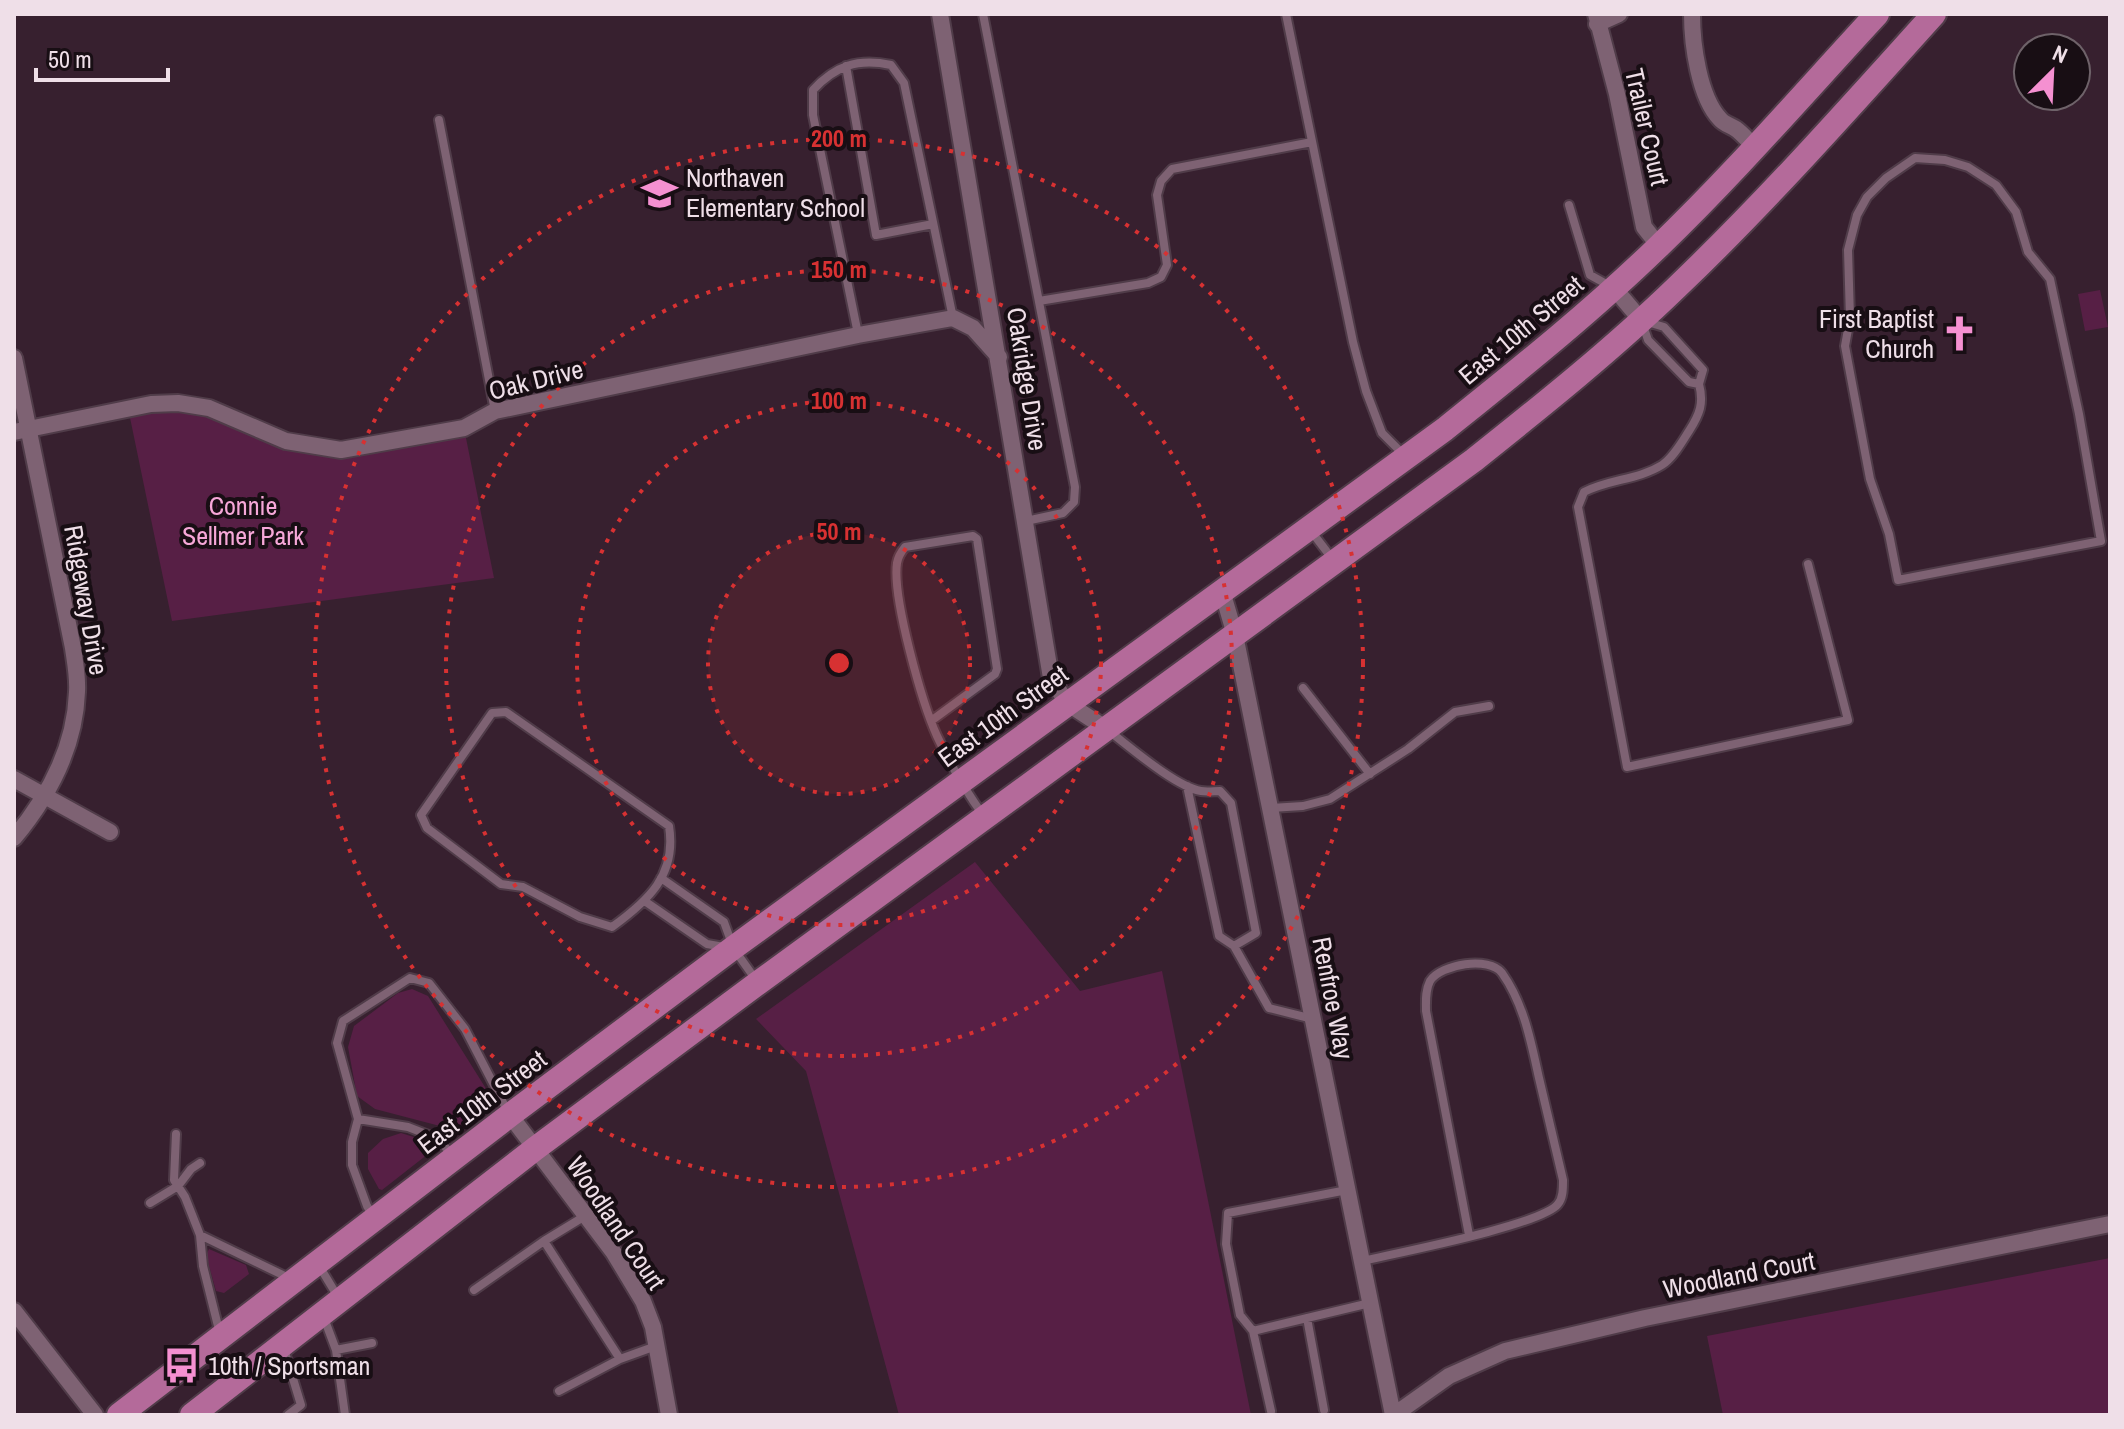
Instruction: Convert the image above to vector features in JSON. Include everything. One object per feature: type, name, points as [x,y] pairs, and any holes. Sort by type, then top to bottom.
[{"type":"main road","name":"East 10th Street","points":[[119,1415],[733,948],[1492,391],[1659,246],[1877,14]]},
{"type":"main road","points":[[192,1415],[536,1148],[983,816],[1497,441],[1641,320],[1779,185],[1934,14]]},
{"type":"street","name":"Oakridge Drive","points":[[940,14],[1051,678],[1067,703]]},
{"type":"street","points":[[1596,19],[1619,14]]},
{"type":"street","points":[[1692,14],[1700,76],[1713,111],[1722,122],[1755,147]]},
{"type":"street","name":"Trailer Court","points":[[1596,19],[1617,94],[1644,227],[1659,246]]},
{"type":"street","points":[[1614,288],[1641,320]]},
{"type":"street","points":[[953,318],[973,328],[999,357]]},
{"type":"street","name":"Oak Drive","points":[[22,431],[151,404],[178,403],[209,408],[286,441],[341,450],[464,428],[495,411],[953,318]]},
{"type":"street","name":"Ridgeway Drive","points":[[14,358],[22,431],[73,648],[78,689],[65,757],[45,796],[14,838]]},
{"type":"street","name":"Renfroe Way","points":[[1222,591],[1235,635],[1393,1415]]},
{"type":"street","points":[[1067,703],[1105,728]]},
{"type":"street","points":[[14,779],[110,832]]},
{"type":"street","name":"Woodland Court","points":[[510,1115],[614,1253],[643,1301],[653,1327],[669,1415]]},
{"type":"street","name":"Woodland Court","points":[[1393,1415],[1449,1376],[1505,1351],[1645,1318],[2110,1224]]},
{"type":"street","points":[[14,1311],[95,1415]]},
{"type":"lane","points":[[983,14],[1075,487],[1074,502],[1063,513],[1026,521]]},
{"type":"lane","points":[[1286,14],[1366,391],[1382,433],[1406,457]]},
{"type":"lane","points":[[858,335],[813,115],[813,90],[827,74],[846,66],[875,61],[891,65],[904,83],[953,318]]},
{"type":"lane","points":[[846,66],[876,235],[933,224]]},
{"type":"lane","points":[[439,120],[495,411]]},
{"type":"lane","points":[[1039,301],[1148,283],[1161,277],[1167,265],[1157,195],[1161,181],[1172,169],[1312,142]]},
{"type":"lane","points":[[1915,158],[1968,167],[1996,185],[2016,212],[2028,252],[2050,279],[2079,414],[2101,541],[1898,580],[1889,534],[1870,479],[1845,346],[1850,318],[1848,250],[1857,215],[1874,188],[1915,158]]},
{"type":"lane","points":[[1569,205],[1590,275],[1614,288]]},
{"type":"lane","points":[[1641,320],[1648,340],[1689,382],[1699,384]]},
{"type":"lane","points":[[1641,320],[1664,327],[1703,370],[1699,384],[1703,401],[1697,419],[1664,464],[1641,475],[1602,483],[1584,492],[1578,507],[1627,767],[1848,720],[1808,564]]},
{"type":"lane","points":[[1308,528],[1334,562]]},
{"type":"lane","points":[[931,721],[995,674],[997,669],[977,539],[973,536],[905,547],[899,555],[897,567],[904,627],[931,721],[959,782],[983,816]]},
{"type":"lane","points":[[1303,688],[1370,774]]},
{"type":"lane","points":[[1270,808],[1303,806],[1330,799],[1455,712],[1489,706]]},
{"type":"lane","points":[[506,712],[669,826],[672,844],[661,878],[646,902],[612,927],[596,924],[523,887],[501,884],[427,828],[421,815],[492,713],[506,712]]},
{"type":"lane","points":[[1105,728],[1187,786],[1200,791],[1220,791],[1231,803],[1256,933],[1234,946]]},
{"type":"lane","points":[[1187,786],[1219,936],[1234,946],[1269,1008],[1313,1019]]},
{"type":"lane","points":[[661,878],[724,922],[733,948],[758,983]]},
{"type":"lane","points":[[646,902],[707,944],[733,948]]},
{"type":"lane","points":[[1362,1261],[1469,1235],[1544,1215],[1562,1197],[1563,1180],[1525,1021],[1499,969],[1477,962],[1439,972],[1431,980],[1426,994],[1426,1011],[1469,1235]]},
{"type":"lane","points":[[375,1219],[352,1165],[352,1142],[358,1119],[337,1043],[343,1021],[410,978],[429,983],[465,1029],[510,1115]]},
{"type":"lane","points":[[358,1119],[408,1127],[439,1139],[454,1158]]},
{"type":"lane","points":[[176,1134],[174,1180],[185,1197],[200,1235],[203,1266],[221,1337]]},
{"type":"lane","points":[[150,1203],[178,1186],[200,1163]]},
{"type":"lane","points":[[1271,1411],[1253,1331],[1240,1315],[1226,1244],[1228,1213],[1347,1190]]},
{"type":"lane","points":[[474,1290],[586,1216]]},
{"type":"lane","points":[[200,1235],[296,1281]]},
{"type":"lane","points":[[544,1241],[620,1359]]},
{"type":"lane","points":[[318,1264],[332,1283],[331,1307],[345,1415]]},
{"type":"lane","points":[[1253,1331],[1370,1303]]},
{"type":"lane","points":[[1307,1318],[1324,1410]]},
{"type":"lane","points":[[336,1350],[372,1343]]},
{"type":"lane","points":[[283,1344],[304,1415]]},
{"type":"lane","points":[[559,1391],[620,1359],[657,1346]]},
{"type":"lane","points":[[288,1415],[301,1405]]},
{"type":"green space","points":[[2100,290],[2108,327],[2085,331],[2078,294]]},
{"type":"green space","name":"Connie Sellmer Park","points":[[128,408],[209,408],[286,441],[378,445],[464,428],[494,578],[172,621]]},
{"type":"green space","points":[[975,862],[1080,991],[1162,971],[1251,1415],[899,1415],[806,1071],[756,1019]]},
{"type":"green space","points":[[412,989],[428,996],[495,1103],[459,1131],[375,1109],[357,1096],[348,1047],[354,1026],[398,993]]},
{"type":"green space","points":[[401,1133],[420,1139],[428,1154],[382,1190],[379,1189],[368,1169],[368,1153],[383,1139]]},
{"type":"green space","points":[[209,1249],[246,1265],[249,1274],[224,1293],[216,1291],[206,1255]]},
{"type":"green space","points":[[2110,1258],[2110,1415],[1723,1415],[1707,1336]]},
{"type":"place","name":"Northaven Elementary School","points":[[660,193]]},
{"type":"place","name":"First Baptist Church","points":[[1960,334]]},
{"type":"place","name":"10th / Sportsman","points":[[182,1366]]}]
